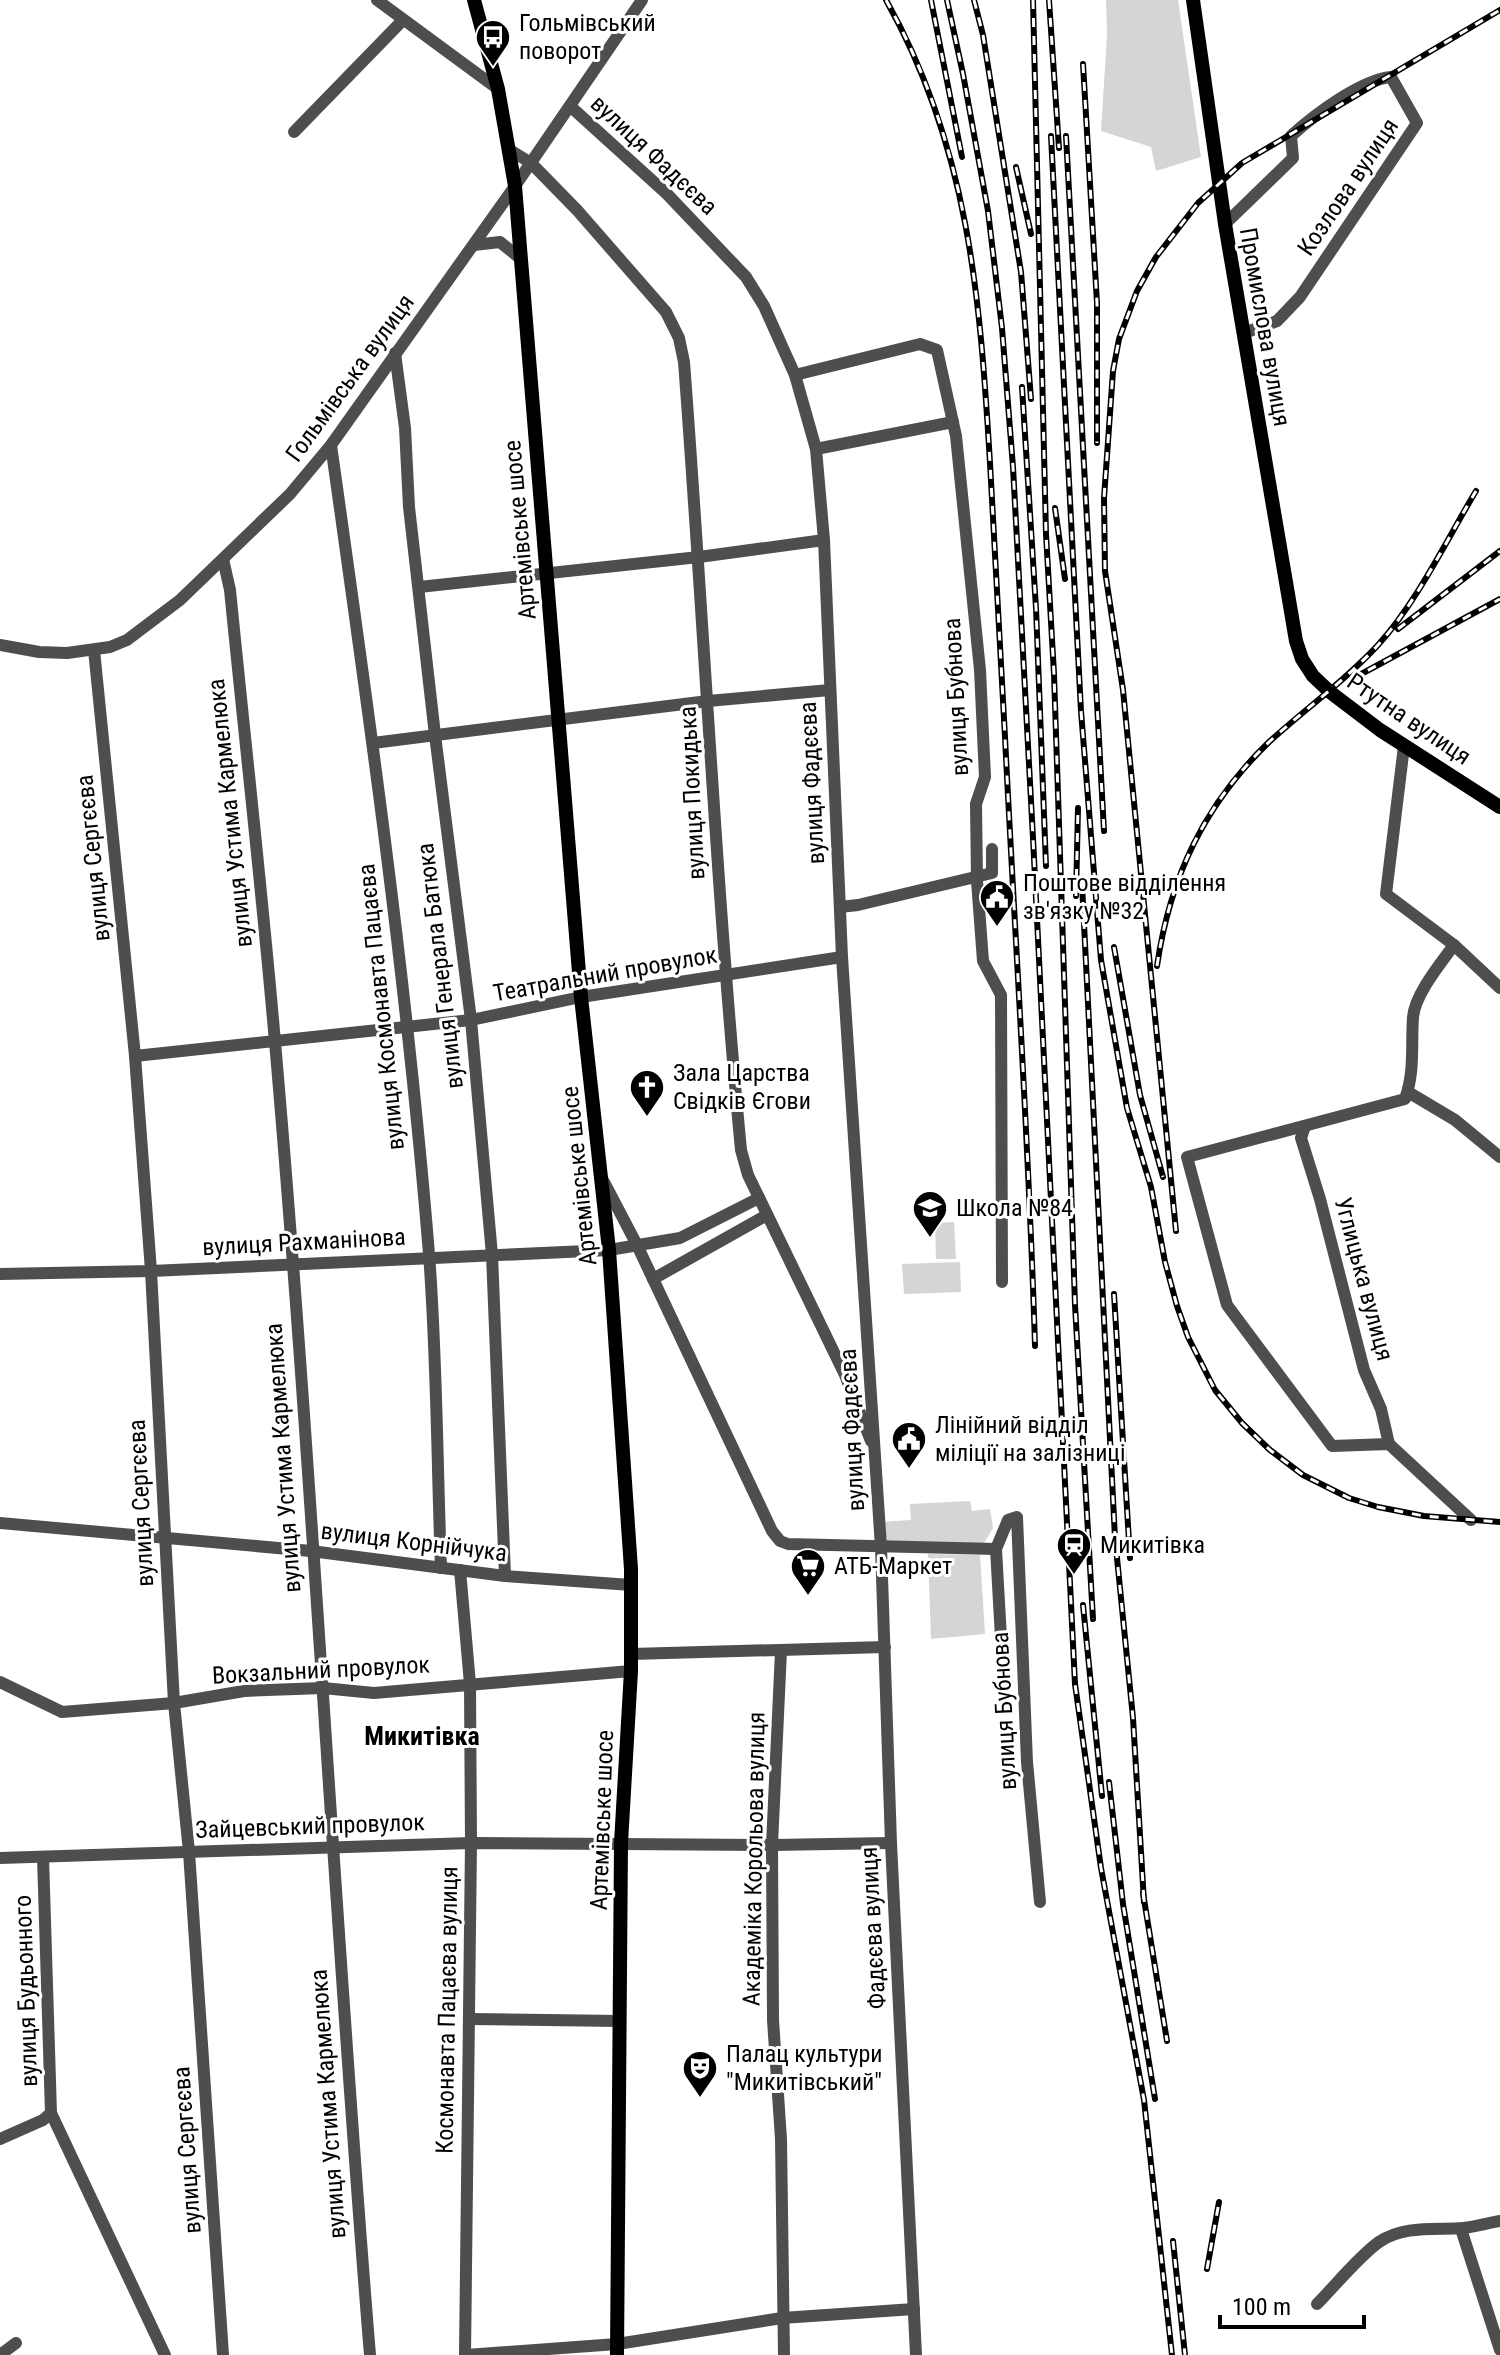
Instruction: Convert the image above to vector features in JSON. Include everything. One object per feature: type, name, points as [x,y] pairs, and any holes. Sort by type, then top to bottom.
[{"type":"main road","name":"Артемівське шосе","points":[[474,0],[498,89],[515,186],[581,997],[609,1250],[631,1585],[631,1671],[621,1843],[617,2350]]},
{"type":"main road","name":"Промислова вулиця","points":[[1193,0],[1225,224],[1296,641],[1302,659]]},
{"type":"main road","name":"Ртутна вулиця","points":[[1302,659],[1313,676],[1330,692],[1404,746],[1500,807]]},
{"type":"street","points":[[377,0],[498,89]]},
{"type":"street","name":"Гольмівська вулиця","points":[[0,645],[67,653],[94,650],[127,640],[151,624],[299,485],[474,245],[642,0]]},
{"type":"street","points":[[294,132],[403,20]]},
{"type":"street","name":"Козлова вулиця","points":[[1225,224],[1293,158],[1291,136],[1319,111],[1376,81],[1391,77],[1417,123],[1300,297],[1277,321],[1244,333]]},
{"type":"street","name":"вулиця Фадєєва","points":[[570,106],[667,194],[746,277],[764,306],[795,375],[816,449],[824,540],[842,957],[881,1547]]},
{"type":"street","name":"вулиця Покидька","points":[[510,150],[531,163],[577,210],[666,312],[679,338],[684,362],[699,557],[725,977],[741,1150],[759,1198],[845,1375],[874,1447]]},
{"type":"street","points":[[474,245],[500,242],[521,259]]},
{"type":"street","name":"вулиця Бубнова","points":[[795,375],[920,344],[937,350],[953,422],[981,685],[985,777],[976,804],[977,875],[983,961],[1001,995],[1002,1282]]},
{"type":"street","name":"вулиця Генерала Батюка","points":[[395,353],[405,428],[409,507],[471,1020],[492,1255],[505,1576]]},
{"type":"street","points":[[816,449],[953,422]]},
{"type":"street","name":"вулиця Космонавта Пацаєва","points":[[331,445],[373,743],[408,1027],[429,1257],[441,1568]]},
{"type":"street","points":[[419,587],[699,557],[824,540]]},
{"type":"street","name":"вулиця Устима Кармелюка","points":[[223,559],[230,590],[275,1041],[323,1688],[345,2052],[370,2355]]},
{"type":"street","name":"вулиця Сергєєва","points":[[94,650],[135,1056],[151,1271],[174,1703],[189,1852],[223,2355]]},
{"type":"street","points":[[373,743],[557,718],[830,690]]},
{"type":"street","points":[[1404,746],[1386,894],[1454,945],[1500,988]]},
{"type":"street","points":[[840,907],[992,873],[992,849]]},
{"type":"street","points":[[1407,1096],[1413,1073],[1413,1014],[1429,981],[1454,945]]},
{"type":"street","name":"Театральний провулок","points":[[135,1056],[471,1020],[581,997],[842,957]]},
{"type":"street","points":[[1471,1520],[1389,1444],[1332,1446],[1227,1305],[1187,1157],[1407,1096],[1455,1120],[1500,1157]]},
{"type":"street","name":"Углицька вулиця","points":[[1305,1126],[1301,1138],[1364,1370],[1381,1409],[1389,1444]]},
{"type":"street","points":[[601,1178],[637,1245],[772,1531],[780,1541],[788,1544],[996,1549],[1001,1638]]},
{"type":"street","name":"вулиця Рахманінова","points":[[0,1274],[151,1271],[609,1250],[680,1238],[759,1198]]},
{"type":"street","points":[[653,1279],[767,1215]]},
{"type":"street","name":"вулиця Бубнова","points":[[996,1549],[1008,1520],[1017,1517],[1027,1762],[1040,1902]]},
{"type":"street","name":"вулиця Корнійчука","points":[[0,1523],[311,1551],[505,1576],[631,1585]]},
{"type":"street","name":"Фадєєва вулиця","points":[[881,1547],[891,1843],[916,2355]]},
{"type":"street","name":"Космонавта Пацаєва вулиця","points":[[460,1570],[470,1684],[465,2355]]},
{"type":"street","points":[[631,1654],[885,1647]]},
{"type":"street","name":"Академіка Корольова вулиця","points":[[781,1651],[772,1845],[773,2020],[781,2139],[784,2355]]},
{"type":"street","name":"Вокзальний провулок","points":[[0,1682],[62,1712],[174,1703],[244,1691],[323,1688],[374,1693],[631,1671]]},
{"type":"street","name":"Зайцевський провулок","points":[[0,1858],[471,1843],[891,1843]]},
{"type":"street","name":"вулиця Будьонного","points":[[0,2139],[43,2120],[51,2113],[43,1857]]},
{"type":"street","points":[[469,2019],[619,2021]]},
{"type":"street","points":[[51,2113],[165,2355]]},
{"type":"street","points":[[1317,2304],[1380,2241],[1418,2230],[1461,2229],[1500,2221]]},
{"type":"street","points":[[1461,2229],[1500,2350]]},
{"type":"street","points":[[465,2355],[617,2350],[782,2318],[914,2309]]},
{"type":"street","points":[[0,2355],[16,2343]]},
{"type":"shaded area","points":[[1106,0],[1178,0],[1201,157],[1156,171],[1151,147],[1101,131]]},
{"type":"shaded area","points":[[954,1222],[956,1259],[936,1259],[935,1223]]},
{"type":"shaded area","points":[[960,1262],[961,1292],[904,1294],[902,1264]]},
{"type":"shaded area","points":[[970,1501],[972,1511],[990,1509],[993,1528],[980,1550],[881,1547],[880,1522],[911,1520],[910,1504]]},
{"type":"shaded area","points":[[928,1554],[980,1555],[985,1634],[931,1639]]},
{"type":"railway","points":[[886,0],[914,56],[936,111],[953,168],[975,283],[990,463],[1022,1041],[1035,1346]]},
{"type":"railway","points":[[931,0],[962,157]]},
{"type":"railway","points":[[947,0],[988,211],[1002,328],[1013,467],[1075,1684],[1101,1868],[1144,2100],[1172,2355]]},
{"type":"railway","points":[[974,0],[983,35],[1021,272],[1031,399]]},
{"type":"railway","points":[[1033,0],[1046,534],[1054,674],[1075,1305],[1093,1619]]},
{"type":"railway","points":[[1049,0],[1059,148]]},
{"type":"railway","points":[[1176,1231],[1123,690],[1105,571],[1104,498],[1113,371],[1119,339],[1137,291],[1156,257],[1198,203],[1242,163],[1500,10]]},
{"type":"railway","points":[[1083,64],[1097,303],[1097,443]]},
{"type":"railway","points":[[1051,136],[1081,711],[1101,960],[1127,1108],[1151,1187],[1177,1306],[1188,1337],[1215,1390],[1242,1423],[1303,1475],[1349,1498],[1378,1507],[1424,1516],[1500,1522]]},
{"type":"railway","points":[[1066,136],[1104,831]]},
{"type":"railway","points":[[1016,167],[1031,234]]},
{"type":"railway","points":[[1022,387],[1036,608],[1046,866]]},
{"type":"railway","points":[[1157,966],[1171,902],[1181,873],[1208,817],[1246,766],[1269,742],[1352,671],[1392,628],[1418,591],[1476,491]]},
{"type":"railway","points":[[1055,508],[1065,579]]},
{"type":"railway","points":[[1398,629],[1500,551]]},
{"type":"railway","points":[[1352,679],[1500,599]]},
{"type":"railway","points":[[1076,896],[1078,808]]},
{"type":"railway","points":[[1082,884],[1115,1538],[1133,1718],[1144,1902]]},
{"type":"railway","points":[[1114,947],[1140,1095],[1163,1177]]},
{"type":"railway","points":[[1114,1294],[1130,1558]]},
{"type":"railway","points":[[1083,1605],[1102,1796]]},
{"type":"railway","points":[[1109,1782],[1123,1904],[1155,2099]]},
{"type":"railway","points":[[1143,1893],[1167,2041]]},
{"type":"railway","points":[[1207,2269],[1219,2202]]},
{"type":"railway","points":[[1173,2241],[1185,2355]]},
{"type":"place","name":"Гольмівський поворот","points":[[493,68]]},
{"type":"place","name":"Поштове відділення зв'язку №32","points":[[997,928]]},
{"type":"place","name":"Зала Царства Свідків Єгови","points":[[647,1118]]},
{"type":"place","name":"Школа №84","points":[[930,1239]]},
{"type":"place","name":"Лінійний відділ міліції на залізниці","points":[[909,1470]]},
{"type":"place","name":"Микитівка","points":[[1074,1576]]},
{"type":"place","name":"АТБ-Маркет","points":[[808,1597]]},
{"type":"place","name":"Палац культури \"Микитівський\"","points":[[700,2099]]},
{"type":"district","name":"Микитівка","points":[[422,1736]]}]
